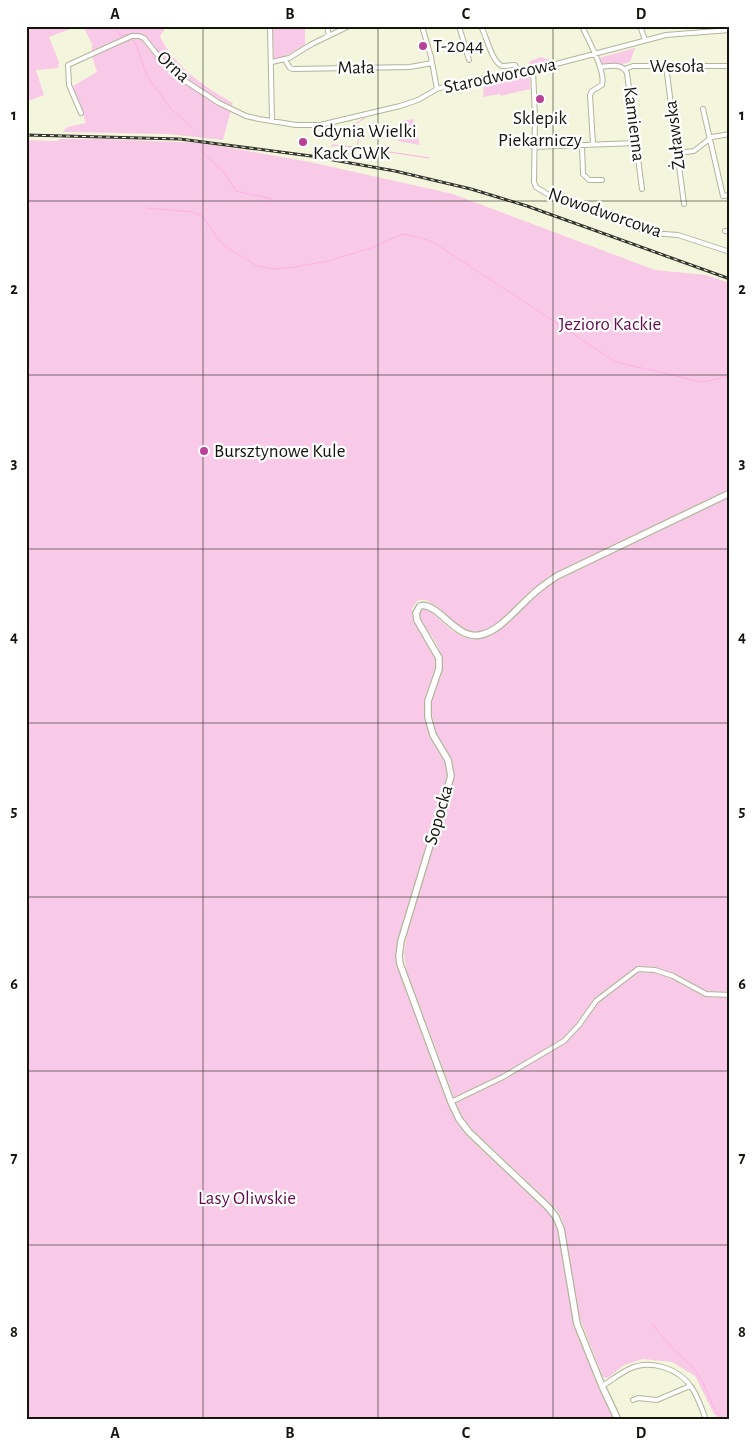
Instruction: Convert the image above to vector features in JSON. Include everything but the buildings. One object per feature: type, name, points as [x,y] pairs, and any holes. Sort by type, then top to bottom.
[{"type":"main road","name":"Sopocka","points":[[618,1420],[602,1386],[578,1324],[562,1233],[558,1221],[549,1208],[464,1127],[451,1102],[399,959],[401,941],[451,776],[448,760],[432,735],[428,717],[428,701],[439,669],[439,658],[417,620],[416,610],[422,605],[428,606],[466,634],[474,636],[486,634],[506,620],[538,589],[557,576],[730,493]]},
{"type":"street","points":[[270,26],[272,121]]},
{"type":"street","points":[[327,26],[329,36]]},
{"type":"street","points":[[272,62],[285,60],[349,26]]},
{"type":"street","points":[[422,26],[437,89]]},
{"type":"street","points":[[458,26],[468,60]]},
{"type":"street","points":[[481,26],[494,61],[499,66],[504,67],[515,65],[518,72]]},
{"type":"street","name":"Kamienna","points":[[582,26],[600,67],[614,66],[625,69],[628,78],[642,190]]},
{"type":"street","points":[[640,26],[646,40]]},
{"type":"street","name":"Starodworcowa","points":[[272,121],[309,125],[338,122],[400,106],[418,100],[437,89],[453,84],[533,70],[671,34],[729,28]]},
{"type":"street","name":"Orna","points":[[81,112],[69,85],[68,65],[129,37],[139,36],[144,38],[163,62],[179,77],[219,103],[246,116],[272,121]]},
{"type":"street","name":"Mała","points":[[285,60],[288,66],[293,69],[410,67],[432,63]]},
{"type":"street","name":"Wesoła","points":[[625,69],[633,66],[730,66]]},
{"type":"street","name":"Żuławska","points":[[666,66],[684,204]]},
{"type":"street","points":[[593,144],[590,95],[592,91],[601,87],[603,83],[600,67]]},
{"type":"street","name":"Nowodworcowa","points":[[533,70],[534,185],[546,194],[651,233],[678,236],[730,252]]},
{"type":"street","points":[[703,109],[723,196],[730,195]]},
{"type":"street","points":[[678,153],[694,151],[710,138],[730,134]]},
{"type":"street","points":[[533,147],[636,143]]},
{"type":"street","points":[[582,145],[583,174],[589,180],[602,180]]},
{"type":"street","points":[[451,1102],[503,1077],[564,1041],[574,1032],[596,1001],[638,969],[655,970],[673,976],[706,994],[730,995]]},
{"type":"street","points":[[602,1386],[630,1368],[655,1365],[672,1371],[683,1378],[690,1386],[706,1420]]},
{"type":"street","points":[[633,1400],[638,1398],[657,1400],[690,1386]]},
{"type":"green space","points":[[32,26],[79,26],[49,37],[59,62],[58,68],[36,70],[44,95],[26,102],[26,33]]},
{"type":"green space","points":[[83,26],[167,26],[160,36],[173,57],[201,83],[233,103],[223,140],[168,134],[63,132],[67,127],[86,123],[73,86],[97,72],[92,56],[92,44]]},
{"type":"green space","points":[[272,26],[305,26],[305,45],[282,58],[274,59]]},
{"type":"green space","points":[[635,48],[630,62],[623,64],[623,66],[613,64],[601,65],[599,58]]},
{"type":"green space","points":[[540,57],[551,60],[554,63],[530,68],[529,62]]},
{"type":"green space","points":[[530,74],[530,89],[501,96],[500,94],[483,97],[484,80]]},
{"type":"green space","points":[[413,119],[420,145],[398,141],[398,122]]},
{"type":"green space","name":"Lasy Oliwskie","points":[[60,139],[203,143],[310,162],[453,194],[655,270],[706,275],[730,283],[730,489],[551,576],[526,595],[502,619],[484,630],[474,632],[465,629],[425,600],[417,601],[412,609],[413,618],[436,659],[436,668],[425,697],[425,715],[430,737],[446,764],[447,775],[398,939],[397,966],[456,1122],[468,1137],[546,1210],[553,1221],[559,1234],[562,1248],[574,1320],[592,1371],[615,1420],[26,1420],[26,140],[57,141]]},
{"type":"green space","points":[[730,496],[730,1420],[721,1420],[714,1414],[695,1376],[672,1362],[643,1359],[624,1365],[608,1378],[603,1377],[579,1316],[561,1216],[461,1116],[407,972],[404,954],[407,933],[454,778],[451,762],[436,733],[433,722],[432,698],[443,663],[436,642],[420,618],[419,613],[421,609],[429,610],[459,635],[470,639],[488,636],[498,630],[539,592],[559,578]]},
{"type":"waterway","points":[[115,26],[120,36],[130,34]]},
{"type":"waterway","points":[[133,40],[147,76],[171,109],[193,129]]},
{"type":"waterway","points":[[357,147],[359,136],[357,132],[351,131],[352,126],[365,118]]},
{"type":"waterway","points":[[332,147],[332,145],[357,147],[429,158]]},
{"type":"waterway","points":[[202,152],[223,171],[236,191],[272,199]]},
{"type":"waterway","points":[[147,208],[192,212],[202,216],[222,244],[257,266],[274,269],[328,261],[374,247],[402,234],[422,238]]},
{"type":"waterway","points":[[423,239],[433,242],[616,362],[702,382],[730,376]]},
{"type":"waterway","points":[[652,1324],[675,1351],[693,1367],[702,1381],[715,1410]]},
{"type":"waterway","points":[[716,1412],[725,1420]]},
{"type":"railway","points":[[26,135],[180,139],[311,156],[395,171],[471,189],[527,206],[730,279]]},
{"type":"place","name":"T-2044","points":[[423,46]]},
{"type":"place","name":"Sklepik Piekarniczy","points":[[540,99]]},
{"type":"place","name":"Gdynia Wielki Kack GWK","points":[[303,142]]},
{"type":"place","name":"Bursztynowe Kule","points":[[204,451]]},
{"type":"park label","name":"Jezioro Kackie","points":[[610,324]]}]
